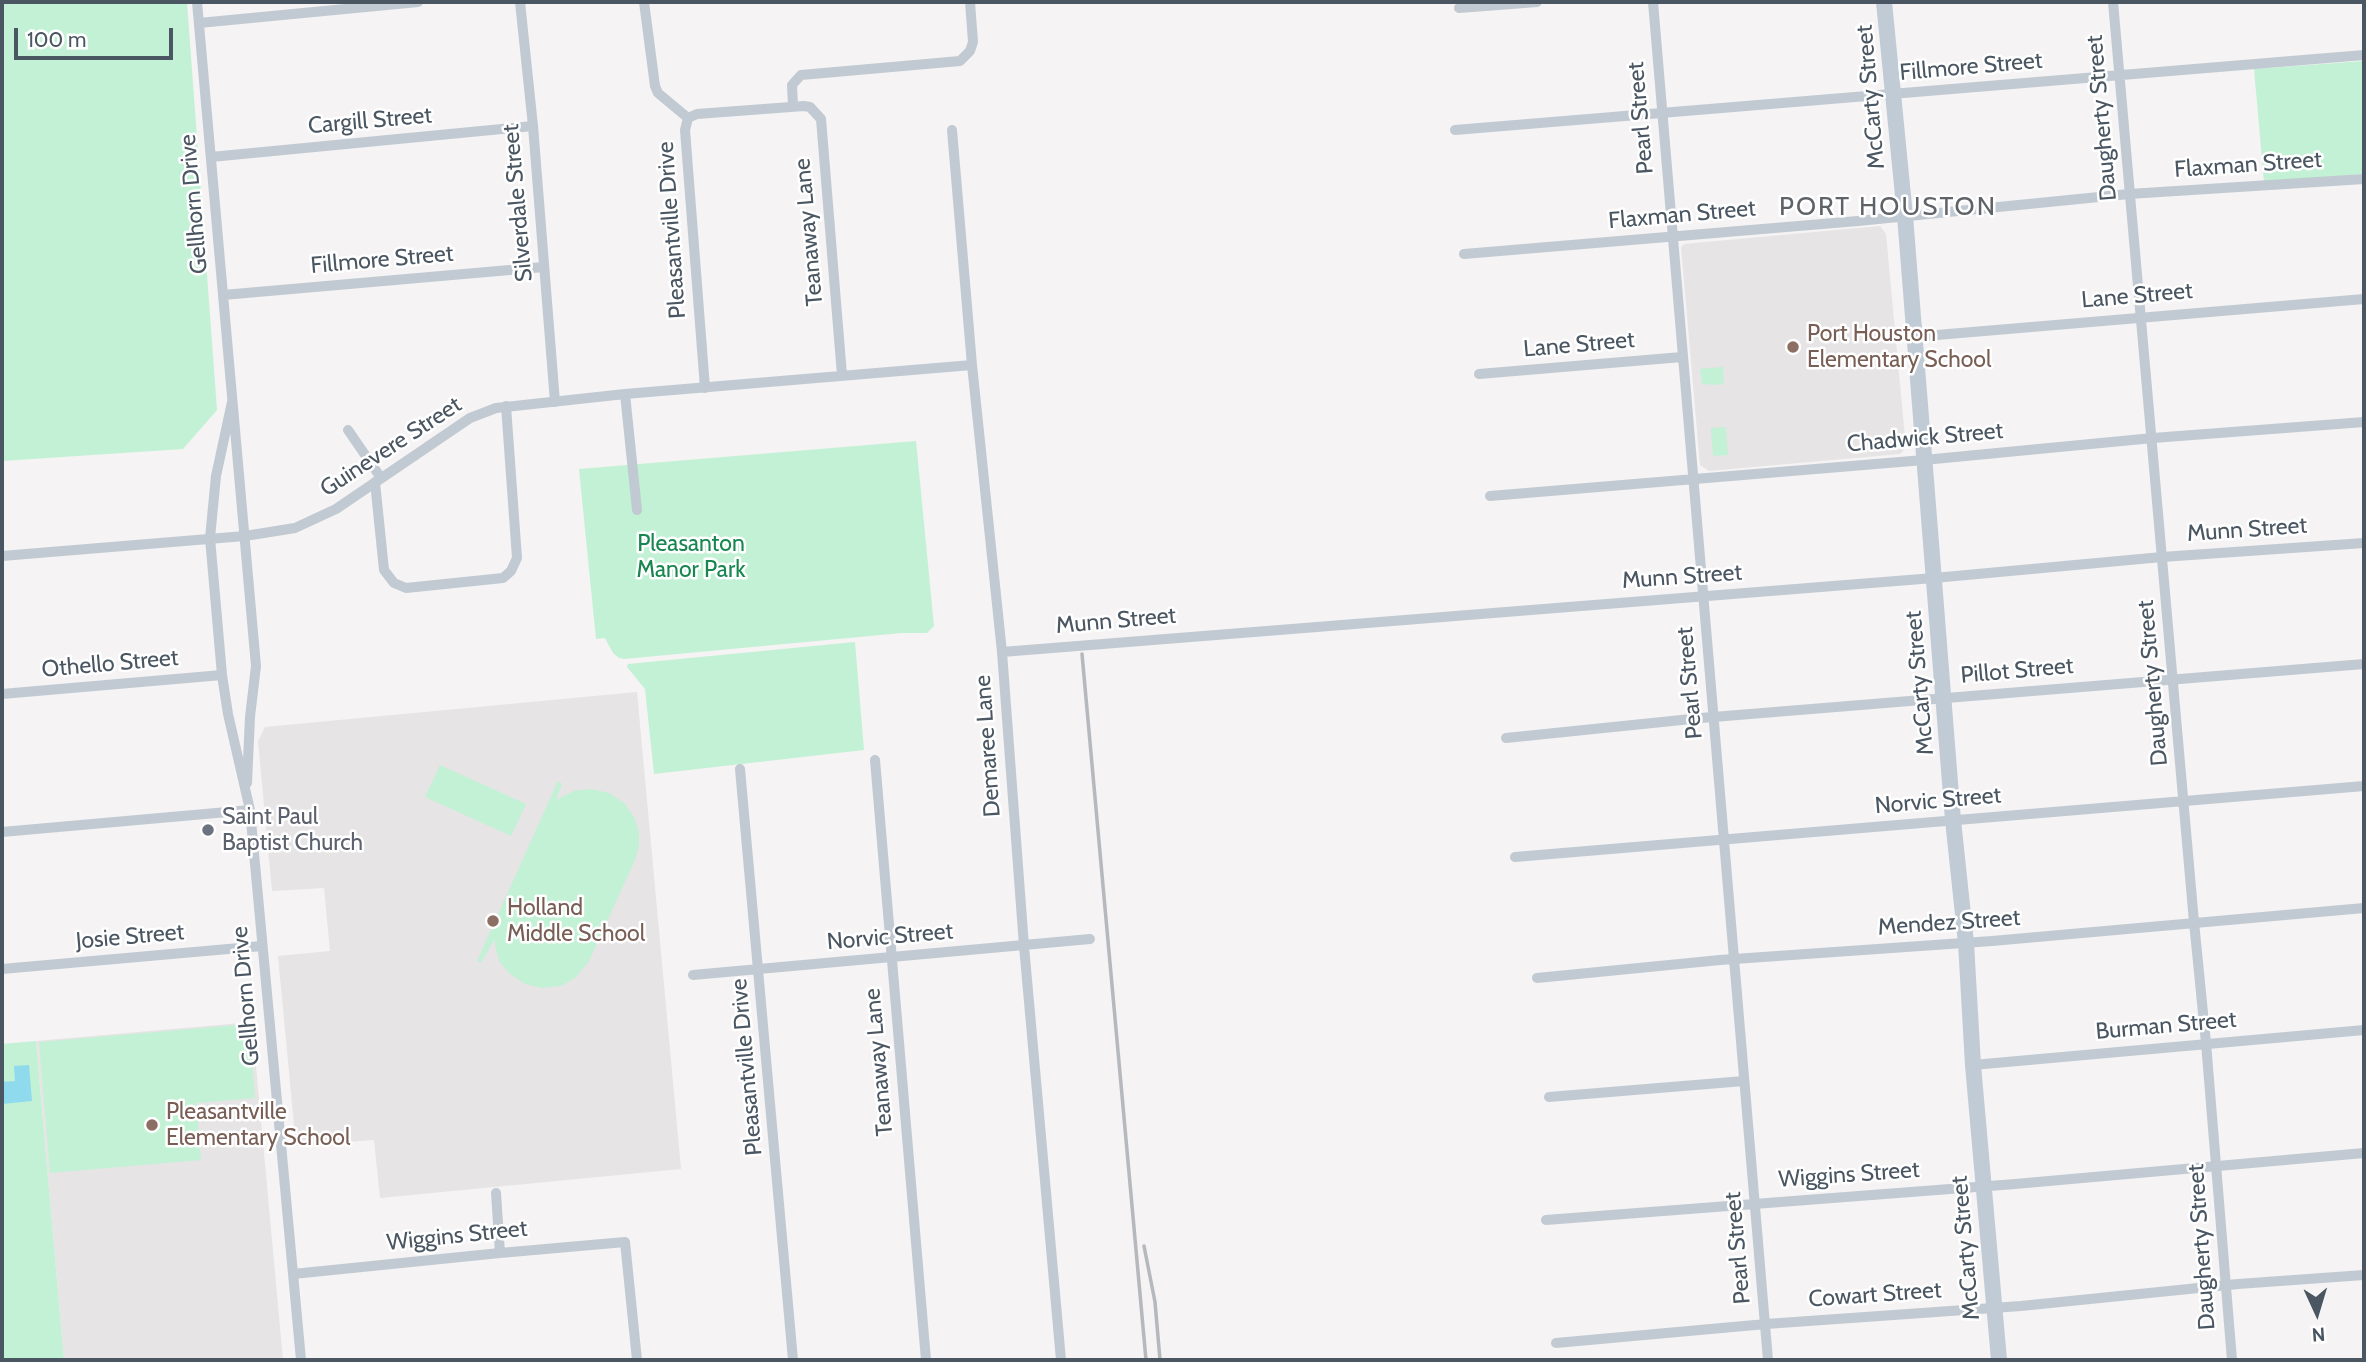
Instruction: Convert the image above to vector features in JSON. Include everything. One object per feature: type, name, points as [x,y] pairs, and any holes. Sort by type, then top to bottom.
[{"type":"main road","name":"McCarty Street","points":[[1884,2],[1905,216],[1999,1360]]},
{"type":"street","name":"Gellhorn Drive","points":[[197,2],[256,666],[250,717],[247,796]]},
{"type":"street","points":[[199,23],[418,2]]},
{"type":"street","name":"Silverdale Street","points":[[520,2],[533,126],[555,402]]},
{"type":"street","name":"Pleasantville Drive","points":[[644,2],[655,86],[658,93],[688,118],[685,130],[705,388]]},
{"type":"street","points":[[688,118],[697,114],[793,106],[792,85],[801,75],[953,63],[965,57],[973,42],[970,2]]},
{"type":"street","points":[[1459,8],[1537,2]]},
{"type":"street","name":"Pearl Street","points":[[1653,2],[1768,1360]]},
{"type":"street","name":"Daugherty Street","points":[[2113,2],[2232,1360]]},
{"type":"street","name":"Fillmore Street","points":[[1455,130],[2364,55]]},
{"type":"street","name":"Teanaway Lane","points":[[793,106],[810,107],[821,119],[842,376]]},
{"type":"street","name":"Cargill Street","points":[[211,157],[533,126]]},
{"type":"street","name":"Demaree Lane","points":[[952,130],[972,365],[1002,652],[1024,946],[1061,1360]]},
{"type":"street","name":"Flaxman Street","points":[[1464,254],[2129,194],[2364,178]]},
{"type":"street","name":"Fillmore Street","points":[[223,295],[544,267]]},
{"type":"street","name":"Lane Street","points":[[1913,337],[2364,299]]},
{"type":"street","name":"Lane Street","points":[[1479,374],[1682,357]]},
{"type":"street","name":"Guinevere Street","points":[[2,556],[245,536],[278,532],[310,523],[336,509],[470,418],[487,410],[506,406],[972,365]]},
{"type":"street","points":[[625,394],[636,510]]},
{"type":"street","name":"Gellhorn Drive","points":[[232,402],[216,476],[211,538],[222,675],[250,810],[302,1360]]},
{"type":"street","points":[[348,430],[378,480],[384,570],[391,580],[406,588],[498,580],[507,575],[517,558],[506,406]]},
{"type":"street","name":"Chadwick Street","points":[[1490,496],[2364,422]]},
{"type":"street","name":"Munn Street","points":[[1002,652],[1934,578],[2162,557],[2364,543]]},
{"type":"street","name":"Pillot Street","points":[[1506,738],[1715,717],[2364,664]]},
{"type":"street","name":"Othello Street","points":[[2,694],[222,675]]},
{"type":"street","name":"Teanaway Lane","points":[[875,760],[926,1360]]},
{"type":"street","name":"Pleasantville Drive","points":[[740,769],[793,1360]]},
{"type":"street","name":"Norvic Street","points":[[1515,857],[2364,786]]},
{"type":"street","points":[[2,832],[250,810]]},
{"type":"street","name":"Mendez Street","points":[[1537,978],[1734,959],[1966,943],[2364,908]]},
{"type":"street","name":"Norvic Street","points":[[692,975],[1090,939]]},
{"type":"street","name":"Josie Street","points":[[2,969],[262,946]]},
{"type":"street","name":"Burman Street","points":[[1973,1065],[2364,1030]]},
{"type":"street","points":[[1549,1097],[1744,1081]]},
{"type":"street","name":"Wiggins Street","points":[[1546,1220],[2364,1153]]},
{"type":"street","points":[[496,1193],[500,1253]]},
{"type":"street","name":"Wiggins Street","points":[[293,1274],[625,1242],[637,1360]]},
{"type":"street","name":"Cowart Street","points":[[1556,1343],[2364,1275]]},
{"type":"shaded area","name":"Port Houston Elementary School","points":[[1880,226],[1886,234],[1906,448],[1900,454],[1709,471],[1700,465],[1681,247],[1684,244]]},
{"type":"shaded area","name":"Holland Middle School","points":[[637,692],[681,1169],[380,1198],[374,1140],[296,1146],[278,956],[330,951],[324,888],[272,891],[258,741],[265,727]]},
{"type":"shaded area","name":"Pleasantville Elementary School","points":[[252,1022],[283,1360],[64,1360],[36,1041]]},
{"type":"green space","points":[[2,2],[187,2],[217,410],[183,449],[2,461]]},
{"type":"green space","points":[[2364,61],[2364,174],[2264,182],[2254,69]]},
{"type":"green space","points":[[1723,367],[1724,383],[1702,384],[1700,369]]},
{"type":"green space","points":[[1726,427],[1728,455],[1713,456],[1711,428]]},
{"type":"green space","name":"Pleasanton Manor Park","points":[[916,441],[934,626],[927,633],[902,633],[624,659],[613,653],[605,638],[596,639],[579,469]]},
{"type":"green space","points":[[855,642],[864,750],[654,774],[645,689],[627,667],[628,664]]},
{"type":"green space","points":[[440,765],[526,804],[511,836],[425,797]]},
{"type":"green space","points":[[558,781],[562,784],[556,800],[574,791],[591,789],[609,793],[624,803],[634,817],[639,832],[639,846],[589,961],[575,978],[561,986],[542,988],[525,984],[510,974],[499,961],[494,940],[481,963],[477,961]]},
{"type":"green space","points":[[249,1024],[255,1098],[196,1103],[201,1160],[50,1173],[39,1042]]},
{"type":"green space","points":[[36,1041],[64,1360],[2,1360],[2,1044]]},
{"type":"water","points":[[29,1065],[32,1101],[2,1104],[2,1082],[15,1081],[14,1066]]},
{"type":"railway","points":[[1082,654],[1146,1360]]},
{"type":"railway","points":[[1144,1246],[1155,1302],[1160,1360]]},
{"type":"place","name":"Port Houston Elementary School","points":[[1793,347]]},
{"type":"place","name":"Saint Paul Baptist Church","points":[[208,830]]},
{"type":"place","name":"Holland Middle School","points":[[493,921]]},
{"type":"place","name":"Pleasantville Elementary School","points":[[152,1125]]},
{"type":"district","name":"PORT HOUSTON","points":[[1888,207]]}]
